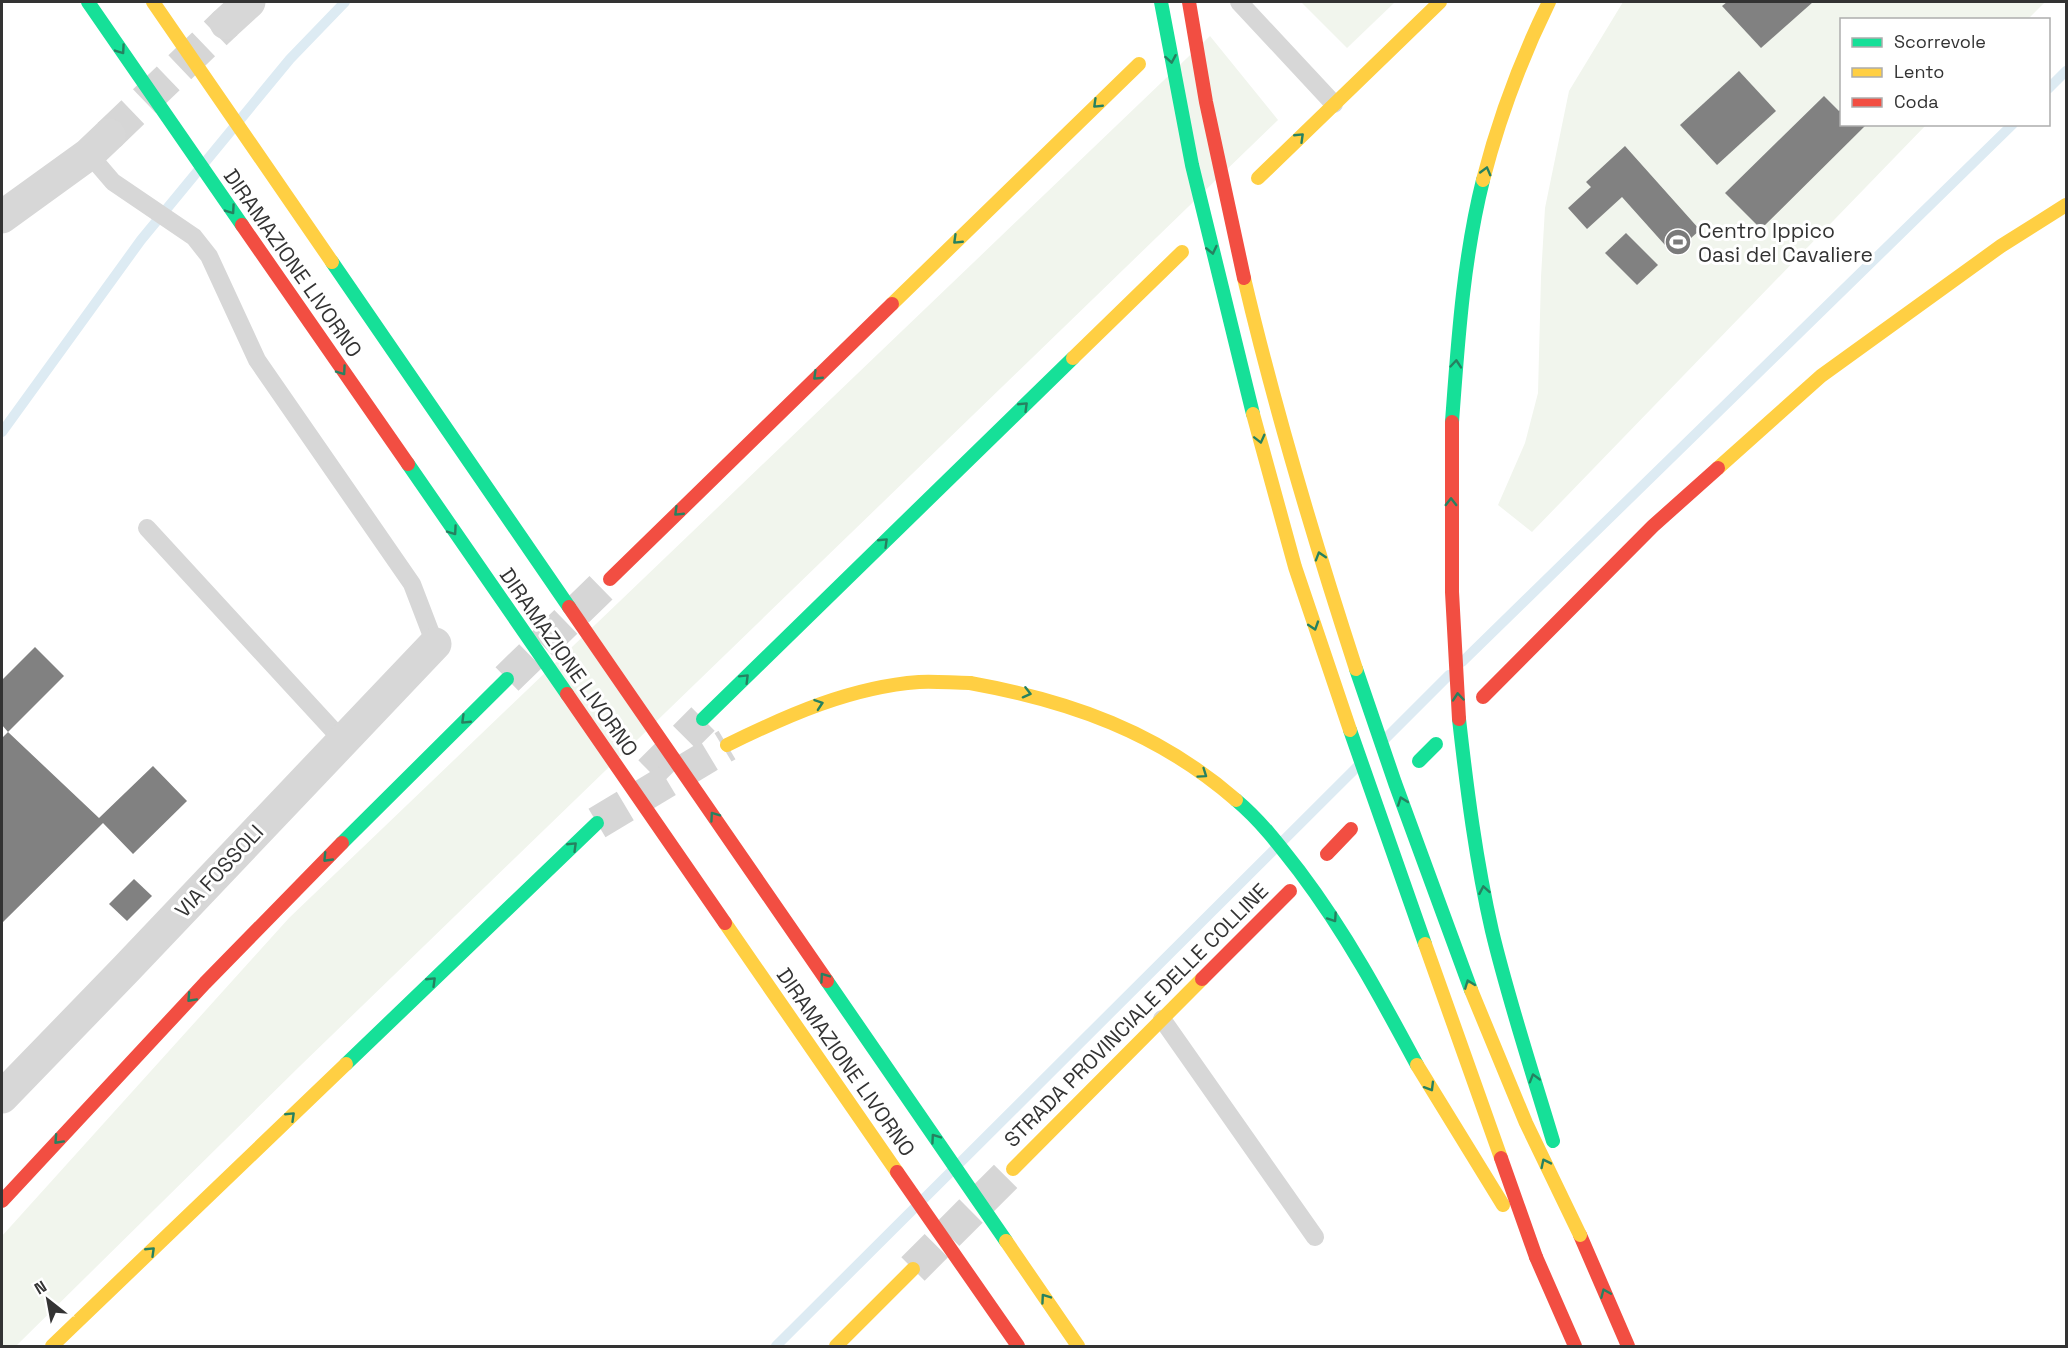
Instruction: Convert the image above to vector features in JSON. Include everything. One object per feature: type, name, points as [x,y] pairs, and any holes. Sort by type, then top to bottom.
[{"type":"main road","name":"DIRAMAZIONE LIVORNO","points":[[88,2],[1018,1347]]},
{"type":"main road","name":"DIRAMAZIONE LIVORNO","points":[[153,2],[1078,1347]]},
{"type":"main road","points":[[1161,2],[1192,165],[1272,488],[1295,567],[1336,692],[1536,1257],[1575,1347]]},
{"type":"main road","points":[[1190,2],[1204,92],[1242,266],[1295,475],[1358,676],[1433,890],[1480,1014],[1526,1124],[1580,1235],[1628,1347]]},
{"type":"main road","points":[[1258,178],[1440,2]]},
{"type":"main road","points":[[1549,2],[1519,70],[1495,137],[1478,198],[1467,258],[1452,422],[1451,550],[1457,693],[1468,795],[1486,903],[1498,953],[1580,1235]]},
{"type":"main road","points":[[610,579],[1139,64]]},
{"type":"main road","points":[[1483,697],[1653,526],[1821,376],[2001,246],[2067,205]]},
{"type":"main road","points":[[703,719],[1182,252]]},
{"type":"main road","points":[[2,1201],[222,966],[367,817],[507,680]]},
{"type":"main road","points":[[727,745],[778,719],[824,702],[872,689],[920,682],[970,683],[1017,690],[1095,713],[1135,731],[1207,776],[1251,812],[1283,850],[1343,932],[1427,1082],[1536,1257]]},
{"type":"main road","points":[[1419,761],[1436,744]]},
{"type":"main road","points":[[52,1347],[597,824]]},
{"type":"main road","points":[[1327,854],[1351,830]]},
{"type":"main road","name":"STRADA PROVINCIALE DELLE COLLINE","points":[[1013,1169],[1290,891]]},
{"type":"main road","points":[[836,1347],[913,1269]]},
{"type":"street","points":[[2,217],[99,145]]},
{"type":"street","name":"VIA FOSSOLI","points":[[2,1097],[135,961],[435,644]]},
{"type":"lane","points":[[1239,2],[1334,104]]},
{"type":"lane","points":[[99,145],[113,182],[194,237],[209,256],[257,360],[412,584],[435,644]]},
{"type":"lane","points":[[147,528],[343,741]]},
{"type":"lane","points":[[1162,1019],[1315,1237]]},
{"type":"shaded area","points":[[1301,2],[1395,2],[1347,48]]},
{"type":"shaded area","name":"Centro Ippico Oasi del Cavaliere","points":[[1623,2],[2045,2],[2029,18],[1840,18],[1840,126],[1925,126],[1532,532],[1498,505],[1525,443],[1538,393],[1545,208],[1569,91]]},
{"type":"shaded area","points":[[1210,36],[1278,120],[300,1066],[16,1346],[2,1346],[2,1236],[289,918]]},
{"type":"building","points":[[1727,2],[1813,2],[1761,48],[1722,6]]},
{"type":"building","points":[[1739,71],[1776,111],[1717,165],[1680,125]]},
{"type":"building","points":[[1824,96],[1840,110],[1840,126],[1865,126],[1761,229],[1725,193]]},
{"type":"building","points":[[1625,146],[1700,230],[1673,254],[1622,197],[1587,229],[1568,208],[1591,187],[1586,182]]},
{"type":"building","points":[[1626,233],[1658,265],[1637,285],[1605,253]]},
{"type":"building","points":[[35,647],[64,676],[8,732],[2,725],[2,680]]},
{"type":"building","points":[[8,732],[99,818],[153,766],[187,801],[133,854],[103,823],[2,923],[2,738]]},
{"type":"building","points":[[134,879],[152,896],[127,921],[109,904]]},
{"type":"waterway","points":[[2,432],[141,240],[290,59],[345,2]]},
{"type":"waterway","points":[[2050,87],[2066,71]]},
{"type":"waterway","points":[[1462,662],[2011,126]]},
{"type":"waterway","points":[[1386,738],[1449,675]]},
{"type":"waterway","points":[[776,1346],[1358,766]]},
{"type":"tunnel","points":[[109,135],[226,23]]},
{"type":"tunnel","points":[[507,679],[610,579]]},
{"type":"tunnel","points":[[650,772],[703,719]]},
{"type":"tunnel","points":[[597,823],[727,745]]},
{"type":"tunnel","points":[[913,1269],[1013,1169]]},
{"type":"traffic: fast","points":[[88,2],[242,225]]},
{"type":"traffic: fast","points":[[1161,2],[1192,165],[1253,414]]},
{"type":"traffic: fast","points":[[1452,422],[1466,270],[1483,180]]},
{"type":"traffic: fast","points":[[332,262],[569,607]]},
{"type":"traffic: fast","points":[[703,719],[1073,358]]},
{"type":"traffic: fast","points":[[408,464],[567,694]]},
{"type":"traffic: fast","points":[[1356,669],[1471,990]]},
{"type":"traffic: fast","points":[[342,843],[507,679]]},
{"type":"traffic: fast","points":[[1459,719],[1472,825],[1492,931],[1513,1010],[1553,1141]]},
{"type":"traffic: fast","points":[[1350,730],[1425,944]]},
{"type":"traffic: fast","points":[[1419,761],[1436,744]]},
{"type":"traffic: fast","points":[[1236,800],[1270,834],[1333,918],[1417,1065]]},
{"type":"traffic: fast","points":[[346,1064],[597,823]]},
{"type":"traffic: fast","points":[[827,981],[1006,1241]]},
{"type":"traffic: slow","points":[[153,2],[332,262]]},
{"type":"traffic: slow","points":[[1258,178],[1440,2]]},
{"type":"traffic: slow","points":[[1483,180],[1512,89],[1549,2]]},
{"type":"traffic: slow","points":[[892,304],[1139,64]]},
{"type":"traffic: slow","points":[[1718,468],[1821,376],[2001,246],[2066,205]]},
{"type":"traffic: slow","points":[[1073,358],[1182,252]]},
{"type":"traffic: slow","points":[[1244,278],[1296,475],[1356,669]]},
{"type":"traffic: slow","points":[[1253,414],[1295,567],[1350,730]]},
{"type":"traffic: slow","points":[[727,745],[773,723],[844,696],[919,682],[970,683]]},
{"type":"traffic: slow","points":[[970,683],[1043,699],[1111,723],[1176,756],[1236,800]]},
{"type":"traffic: slow","points":[[725,923],[897,1172]]},
{"type":"traffic: slow","points":[[1425,944],[1501,1158]]},
{"type":"traffic: slow","points":[[1013,1169],[1202,979]]},
{"type":"traffic: slow","points":[[1471,990],[1526,1123],[1580,1235]]},
{"type":"traffic: slow","points":[[52,1346],[346,1064]]},
{"type":"traffic: slow","points":[[1417,1065],[1503,1205]]},
{"type":"traffic: slow","points":[[1006,1241],[1078,1346]]},
{"type":"traffic: slow","points":[[836,1346],[913,1269]]},
{"type":"traffic: jam","points":[[1189,2],[1206,102],[1244,278]]},
{"type":"traffic: jam","points":[[242,225],[408,464]]},
{"type":"traffic: jam","points":[[610,579],[892,304]]},
{"type":"traffic: jam","points":[[1452,422],[1452,592],[1459,719]]},
{"type":"traffic: jam","points":[[1483,697],[1653,526],[1718,468]]},
{"type":"traffic: jam","points":[[569,607],[827,981]]},
{"type":"traffic: jam","points":[[567,694],[725,923]]},
{"type":"traffic: jam","points":[[1327,854],[1351,829]]},
{"type":"traffic: jam","points":[[2,1201],[205,983],[342,843]]},
{"type":"traffic: jam","points":[[1202,979],[1290,891]]},
{"type":"traffic: jam","points":[[1501,1158],[1536,1257]]},
{"type":"traffic: jam","points":[[897,1172],[1018,1346]]},
{"type":"traffic: jam","points":[[1580,1235],[1628,1346]]},
{"type":"traffic: jam","points":[[1536,1257],[1575,1346]]},
{"type":"place","name":"Centro Ippico Oasi del Cavaliere","points":[[1678,242]]}]
